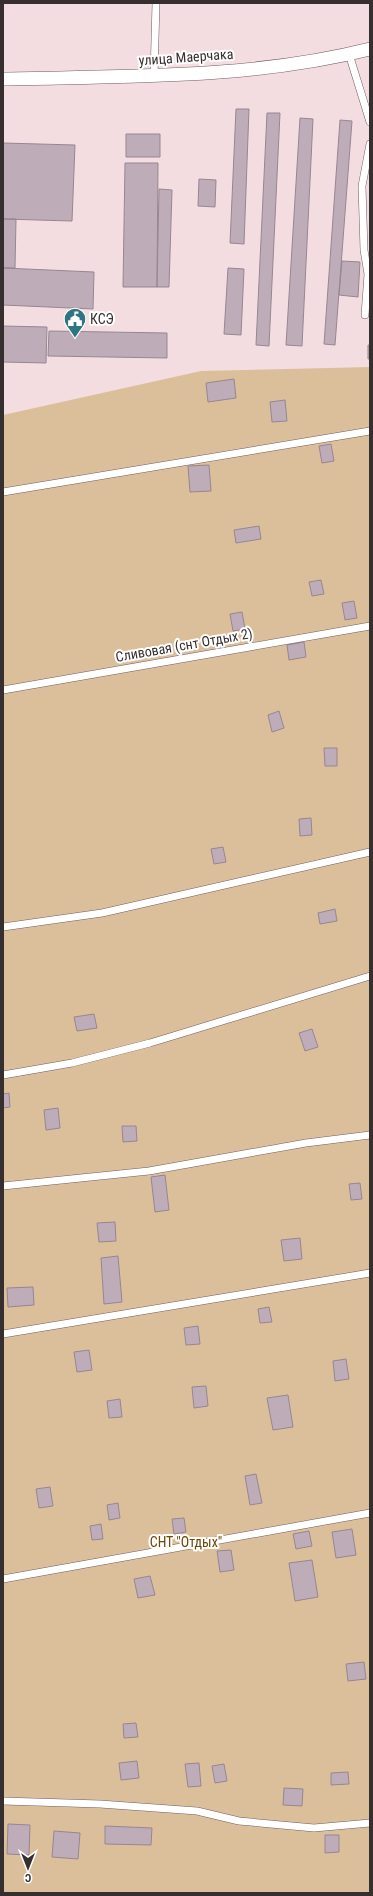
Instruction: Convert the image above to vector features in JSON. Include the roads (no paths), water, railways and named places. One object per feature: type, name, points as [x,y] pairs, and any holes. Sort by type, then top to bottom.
[{"type":"street","name":"улица Маерчака","points":[[3,79],[154,76],[277,67],[370,49]]},
{"type":"lane","points":[[154,76],[156,3]]},
{"type":"lane","points":[[349,54],[370,122]]},
{"type":"lane","points":[[365,315],[368,274],[364,250],[362,186],[370,144]]},
{"type":"lane","points":[[3,492],[370,431]]},
{"type":"lane","name":"Сливовая (снт Отдых 2)","points":[[3,690],[370,626]]},
{"type":"lane","points":[[3,927],[102,913],[370,852]]},
{"type":"lane","points":[[3,1075],[72,1063],[150,1043],[370,976]]},
{"type":"lane","points":[[3,1186],[150,1170],[306,1143],[370,1135]]},
{"type":"lane","points":[[3,1334],[370,1273]]},
{"type":"lane","points":[[3,1579],[370,1513]]},
{"type":"lane","points":[[3,1801],[100,1804],[197,1811],[239,1821],[314,1828],[370,1823]]},
{"type":"place","name":"КСЭ","points":[[75,338]]},
{"type":"park label","name":"СНТ \"Отдых\"","points":[[186,1542]]}]
